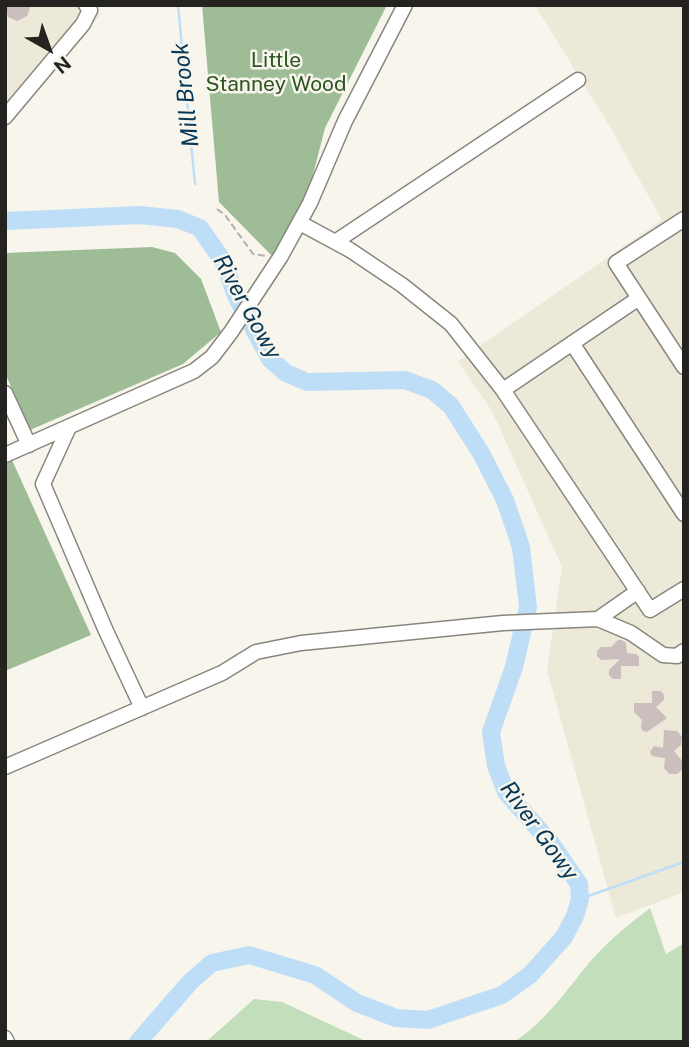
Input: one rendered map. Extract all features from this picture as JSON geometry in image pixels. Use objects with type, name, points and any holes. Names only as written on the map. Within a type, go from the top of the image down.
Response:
[{"type":"lane","points":[[5,117],[83,24],[90,10],[86,5]]},
{"type":"lane","points":[[5,455],[194,372],[212,357],[281,256],[300,223],[345,121],[405,5]]},
{"type":"lane","points":[[335,242],[578,80]]},
{"type":"lane","points":[[683,219],[616,263],[684,367]]},
{"type":"lane","points":[[300,223],[402,285],[451,324],[503,390],[650,611],[684,589]]},
{"type":"lane","points":[[503,390],[639,298]]},
{"type":"lane","points":[[572,343],[684,514]]},
{"type":"lane","points":[[5,393],[29,445]]},
{"type":"lane","points":[[69,427],[43,484],[142,708]]},
{"type":"lane","points":[[598,619],[638,591]]},
{"type":"lane","points":[[5,767],[222,673],[256,652],[301,643],[503,623],[598,619],[631,633],[663,655],[677,656],[684,652]]},
{"type":"path","points":[[216,209],[225,215],[253,254],[281,256]]},
{"type":"shaded area","points":[[5,5],[91,5],[101,14],[5,130]]},
{"type":"shaded area","points":[[535,5],[684,5],[684,892],[616,918],[547,670],[562,567],[492,411],[458,361],[662,220],[609,125]]},
{"type":"green space","name":"Little Stanney Wood","points":[[202,5],[387,5],[325,128],[306,202],[274,258],[219,202]]},
{"type":"green space","points":[[152,247],[175,253],[201,279],[221,332],[183,364],[30,430],[5,373],[5,253]]},
{"type":"green space","points":[[12,460],[91,635],[5,671],[5,463]]},
{"type":"green space","points":[[650,908],[666,954],[684,943],[684,1042],[514,1042],[545,1015],[603,948]]},
{"type":"green space","points":[[254,999],[282,1002],[368,1042],[206,1042]]},
{"type":"building","points":[[5,5],[31,5],[27,16],[17,21],[8,17]]},
{"type":"building","points":[[618,640],[626,643],[627,653],[639,657],[639,666],[621,666],[621,679],[613,679],[609,670],[620,659],[601,660],[597,651],[601,647],[611,647]]},
{"type":"building","points":[[652,691],[661,691],[664,695],[664,700],[656,707],[667,718],[647,732],[641,728],[642,720],[634,712],[634,703],[652,703]]},
{"type":"building","points":[[664,730],[677,731],[682,737],[681,745],[674,751],[683,762],[682,770],[677,774],[669,774],[664,768],[665,758],[652,756],[650,752],[654,746],[663,748]]},
{"type":"waterway","name":"Mill Brook","points":[[178,5],[195,184]]},
{"type":"waterway","name":"River Gowy","points":[[5,221],[139,215],[178,219],[200,228],[223,261],[237,298],[270,359],[286,373],[307,382],[405,380],[432,390],[451,406],[481,453],[505,500],[521,547],[528,607],[514,667],[491,732],[496,766],[506,792],[550,842],[579,884],[580,899],[564,937],[530,975],[502,995],[428,1020],[396,1018],[357,1003],[315,975],[249,955],[212,963],[191,981],[138,1042]]},
{"type":"waterway","points":[[580,899],[684,862]]}]
